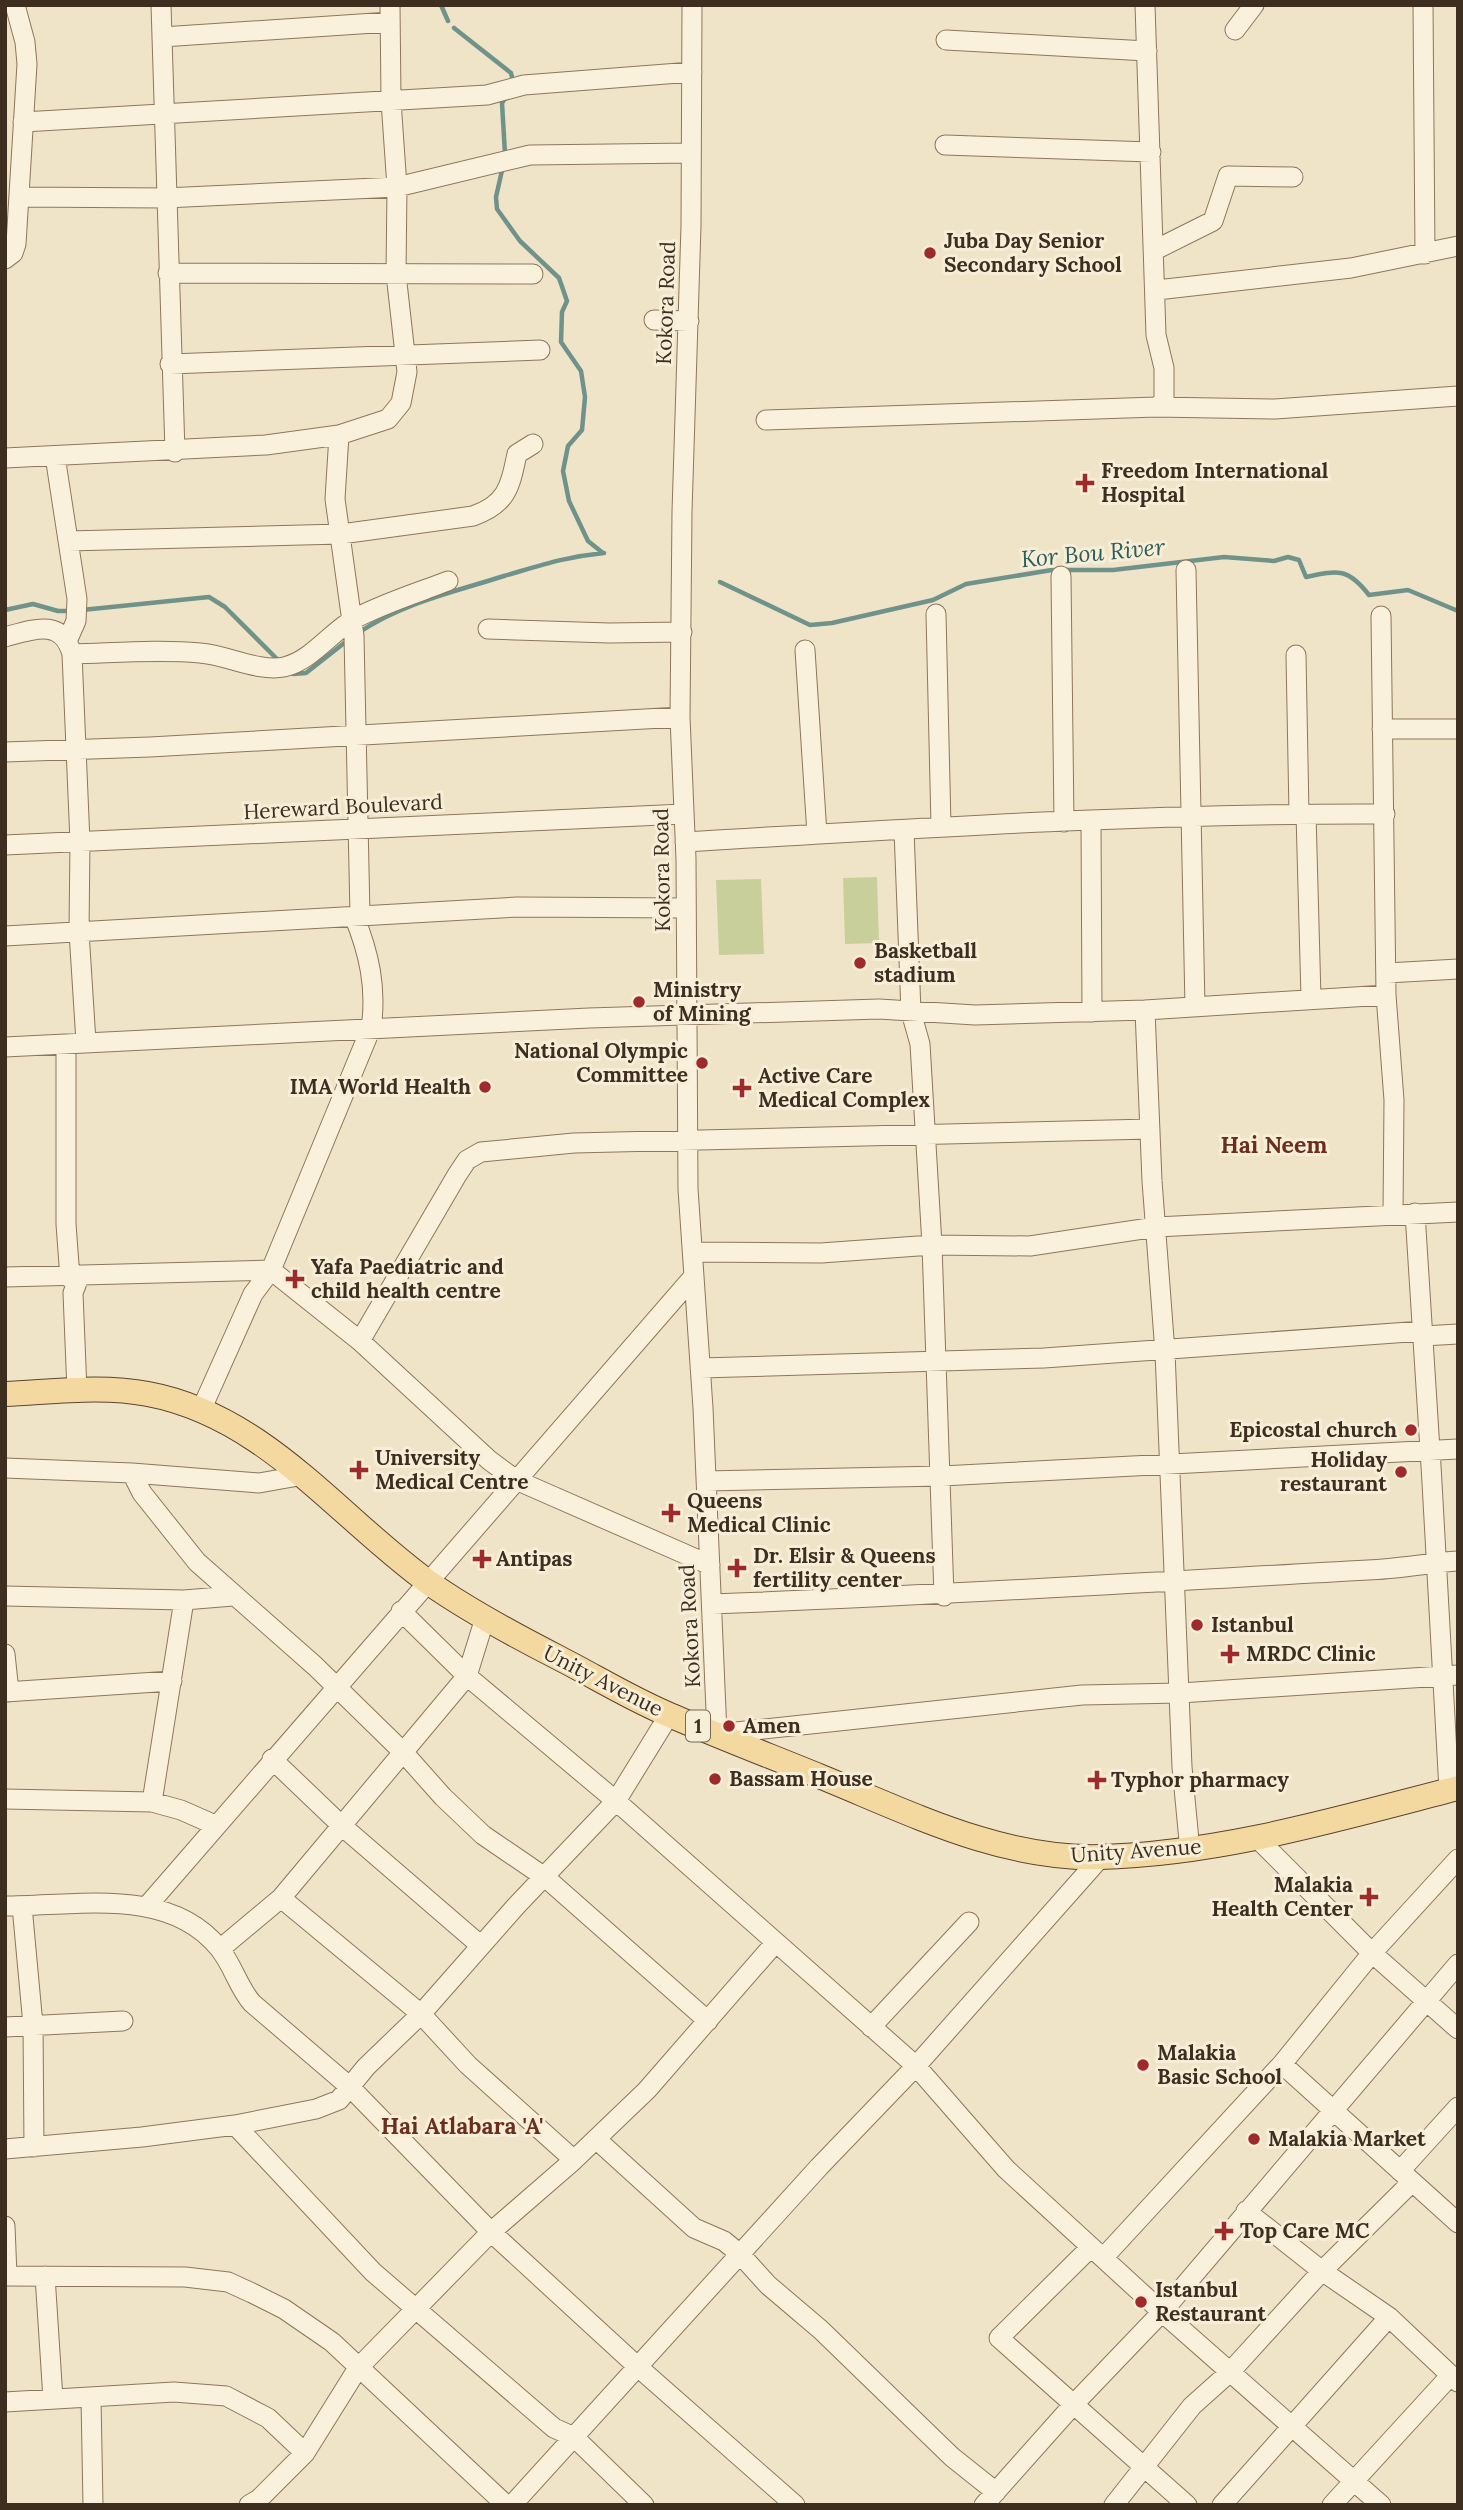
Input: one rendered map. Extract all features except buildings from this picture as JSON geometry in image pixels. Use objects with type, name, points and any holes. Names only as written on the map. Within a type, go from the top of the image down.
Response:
[{"type":"main road","name":"Unity Avenue","points":[[5,1394],[118,1390],[148,1394],[202,1408],[263,1445],[304,1475],[427,1581],[485,1618],[669,1715],[967,1834],[1016,1849],[1051,1856],[1101,1857],[1190,1851],[1453,1789]]},
{"type":"street","points":[[5,259],[13,253],[16,244],[27,52],[15,5]]},
{"type":"street","points":[[161,5],[170,364],[175,452]]},
{"type":"street","name":"Kokora Road","points":[[692,5],[689,321],[680,717],[685,842],[688,1140],[717,1734]]},
{"type":"street","points":[[1145,5],[1157,290],[1156,335],[1167,397],[1156,407]]},
{"type":"street","points":[[1235,30],[1254,5]]},
{"type":"street","points":[[1423,5],[1425,254]]},
{"type":"street","points":[[5,458],[175,452],[266,445],[339,435],[388,419],[401,403],[407,372],[396,274],[397,187],[391,101],[390,13],[162,37]]},
{"type":"street","points":[[946,40],[1147,51]]},
{"type":"street","points":[[23,122],[487,95],[524,85],[692,72]]},
{"type":"street","points":[[945,145],[1151,152]]},
{"type":"street","points":[[19,197],[165,198],[397,187],[530,155],[691,153]]},
{"type":"street","points":[[1155,250],[1213,221],[1228,176],[1293,177]]},
{"type":"street","points":[[1157,290],[1298,276],[1458,246]]},
{"type":"street","points":[[168,273],[533,274]]},
{"type":"street","points":[[654,320],[689,321]]},
{"type":"street","points":[[170,364],[540,350]]},
{"type":"street","points":[[766,420],[1156,407],[1275,409],[1458,396]]},
{"type":"street","points":[[202,1408],[253,1294],[271,1270],[371,1028],[374,1006],[372,974],[357,916],[358,828],[352,620],[335,499],[339,435]]},
{"type":"street","points":[[68,541],[341,534],[460,518],[491,509],[505,496],[518,452],[533,444]]},
{"type":"street","points":[[55,456],[78,611],[70,646],[80,842],[76,1043],[66,1224],[74,1277],[77,1391]]},
{"type":"street","points":[[1186,570],[1195,1007]]},
{"type":"street","points":[[1060,576],[1064,822]]},
{"type":"street","points":[[5,637],[39,630],[56,630],[70,646],[219,654],[271,667],[285,667],[304,658],[352,620],[448,581]]},
{"type":"street","points":[[936,614],[941,826]]},
{"type":"street","points":[[1381,616],[1386,995],[1394,1100],[1393,1213]]},
{"type":"street","points":[[488,629],[609,633],[682,632]]},
{"type":"street","points":[[806,650],[817,834]]},
{"type":"street","points":[[1296,656],[1311,998]]},
{"type":"street","points":[[5,752],[75,751],[680,717]]},
{"type":"street","points":[[1382,729],[1458,729]]},
{"type":"street","name":"Hereward Boulevard","points":[[5,845],[684,814]]},
{"type":"street","points":[[685,842],[941,826],[1192,816],[1385,814]]},
{"type":"street","points":[[1091,821],[1092,1012]]},
{"type":"street","points":[[904,830],[911,1012],[920,1044],[932,1245],[944,1595]]},
{"type":"street","points":[[5,936],[557,906],[685,908]]},
{"type":"street","points":[[1387,973],[1458,970]]},
{"type":"street","points":[[5,1046],[589,1018],[879,1009],[975,1015],[1092,1012],[1386,995]]},
{"type":"street","points":[[1145,1010],[1165,1352],[1185,1816],[1190,1851]]},
{"type":"street","points":[[360,1340],[467,1160],[481,1152],[688,1140],[924,1137],[1150,1129]]},
{"type":"street","points":[[693,1252],[821,1253],[932,1245],[1030,1246],[1156,1227],[1393,1213],[1458,1212]]},
{"type":"street","points":[[1415,1213],[1432,1451],[1435,1562],[1451,1675],[1453,1789]]},
{"type":"street","points":[[5,1277],[271,1270],[360,1340],[488,1460],[516,1480],[710,1565]]},
{"type":"street","points":[[148,1905],[694,1276]]},
{"type":"street","points":[[700,1368],[1165,1352],[1423,1334],[1458,1334]]},
{"type":"street","points":[[706,1481],[942,1476],[1458,1449]]},
{"type":"street","points":[[5,1468],[132,1472],[259,1483],[304,1475]]},
{"type":"street","points":[[132,1472],[142,1493],[197,1562],[337,1688],[403,1752],[443,1797],[483,1835],[546,1878],[708,2021]]},
{"type":"street","points":[[712,1604],[944,1595],[1370,1570],[1458,1561]]},
{"type":"street","points":[[5,1596],[184,1600],[233,1596]]},
{"type":"street","points":[[152,1801],[184,1600]]},
{"type":"street","points":[[401,1611],[467,1676],[616,1801],[916,2066],[1006,2169],[1162,2312],[1381,2505]]},
{"type":"street","points":[[220,1949],[281,1898],[467,1676],[485,1618]]},
{"type":"street","points":[[5,1654],[7,1692],[173,1681]]},
{"type":"street","points":[[717,1734],[1082,1695],[1180,1693],[1451,1675]]},
{"type":"street","points":[[5,2149],[235,2124],[316,2109],[339,2100],[366,2067],[421,2014],[481,1945],[616,1801],[669,1715]]},
{"type":"street","points":[[272,1759],[342,1826],[481,1945]]},
{"type":"street","points":[[5,1799],[152,1801],[215,1825]]},
{"type":"street","points":[[1256,1837],[1372,1953],[1458,2029]]},
{"type":"street","points":[[512,2505],[740,2253],[916,2066],[1101,1857]]},
{"type":"street","points":[[1187,2505],[999,2338],[1097,2253],[1282,2064],[1372,1953],[1458,1859]]},
{"type":"street","points":[[281,1898],[421,2014],[468,2066],[575,2160]]},
{"type":"street","points":[[34,2147],[33,2025],[13,1906],[148,1905],[190,1921],[220,1949],[243,1993],[252,2003],[350,2087],[491,2232],[638,2367],[796,2505]]},
{"type":"street","points":[[871,2027],[969,1922]]},
{"type":"street","points":[[249,2505],[259,2499],[305,2453],[358,2368],[491,2232],[575,2160],[647,2090],[775,1943]]},
{"type":"street","points":[[596,2139],[694,2228],[724,2241],[740,2253],[768,2285],[821,2330],[993,2499],[1073,2404],[1162,2312],[1246,2211],[1335,2112],[1458,1964]]},
{"type":"street","points":[[5,2026],[123,2021]]},
{"type":"street","points":[[1282,2064],[1458,2223]]},
{"type":"street","points":[[1114,2505],[1192,2406],[1230,2372],[1406,2176],[1458,2107]]},
{"type":"street","points":[[235,2124],[373,2272],[475,2356],[554,2428],[573,2437],[643,2505]]},
{"type":"street","points":[[1246,2211],[1322,2272],[1389,2317],[1454,2379],[1332,2505]]},
{"type":"street","points":[[5,2226],[6,2276],[185,2277],[228,2282],[284,2309],[332,2342],[506,2505]]},
{"type":"street","points":[[45,2276],[53,2399]]},
{"type":"street","points":[[1222,2505],[1389,2317]]},
{"type":"street","points":[[5,2402],[174,2392],[226,2396],[268,2418],[305,2453]]},
{"type":"street","points":[[91,2398],[93,2505]]},
{"type":"green space","points":[[877,877],[879,943],[845,944],[843,878]]},
{"type":"green space","points":[[761,879],[764,954],[719,955],[716,880]]},
{"type":"waterway","points":[[441,5],[448,21]]},
{"type":"waterway","points":[[454,28],[511,73],[513,81]]},
{"type":"waterway","points":[[505,98],[502,103],[505,154]]},
{"type":"waterway","points":[[503,166],[496,197],[497,209],[520,241],[559,278],[567,301],[562,312],[561,342],[581,371],[585,397],[582,430],[568,446],[563,471],[569,501],[588,541],[603,553]]},
{"type":"waterway","points":[[358,633],[392,614],[447,593],[553,562],[604,553]]},
{"type":"waterway","name":"Kor Bou River","points":[[720,582],[810,625],[832,623],[933,600],[966,584],[1052,570],[1113,570],[1224,557],[1274,561],[1288,557],[1299,560],[1306,577],[1342,573],[1355,580],[1369,595],[1408,590],[1458,611]]},
{"type":"waterway","points":[[82,610],[209,597],[225,607],[278,660]]},
{"type":"waterway","points":[[5,610],[33,604],[58,611],[73,611]]},
{"type":"waterway","points":[[289,670],[293,674],[306,673],[348,640]]},
{"type":"place","name":"Juba Day Senior Secondary School","points":[[930,253]]},
{"type":"place","name":"Freedom International Hospital","points":[[1085,483]]},
{"type":"place","name":"Basketball stadium","points":[[860,963]]},
{"type":"place","name":"Ministry of Mining","points":[[639,1002]]},
{"type":"place","name":"National Olympic Committee","points":[[702,1063]]},
{"type":"place","name":"IMA World Health","points":[[485,1087]]},
{"type":"place","name":"Active Care Medical Complex","points":[[742,1088]]},
{"type":"place","name":"Yafa Paediatric and child health centre","points":[[295,1279]]},
{"type":"place","name":"Epicostal church","points":[[1411,1430]]},
{"type":"place","name":"University Medical Centre","points":[[359,1470]]},
{"type":"place","name":"Holiday restaurant","points":[[1401,1472]]},
{"type":"place","name":"Queens Medical Clinic","points":[[671,1513]]},
{"type":"place","name":"Antipas","points":[[482,1559]]},
{"type":"place","name":"Dr. Elsir & Queens fertility center","points":[[737,1568]]},
{"type":"place","name":"Istanbul","points":[[1197,1625]]},
{"type":"place","name":"MRDC Clinic","points":[[1230,1654]]},
{"type":"place","name":"Amen","points":[[729,1726]]},
{"type":"place","name":"Bassam House","points":[[715,1779]]},
{"type":"place","name":"Typhor pharmacy","points":[[1097,1780]]},
{"type":"place","name":"Malakia Health Center","points":[[1369,1897]]},
{"type":"place","name":"Malakia Basic School","points":[[1143,2065]]},
{"type":"place","name":"Malakia Market","points":[[1254,2139]]},
{"type":"place","name":"Top Care MC","points":[[1224,2231]]},
{"type":"place","name":"Istanbul Restaurant","points":[[1141,2302]]},
{"type":"district","name":"Hai Neem","points":[[1274,1145]]},
{"type":"district","name":"Hai Atlabara 'A'","points":[[462,2126]]}]
